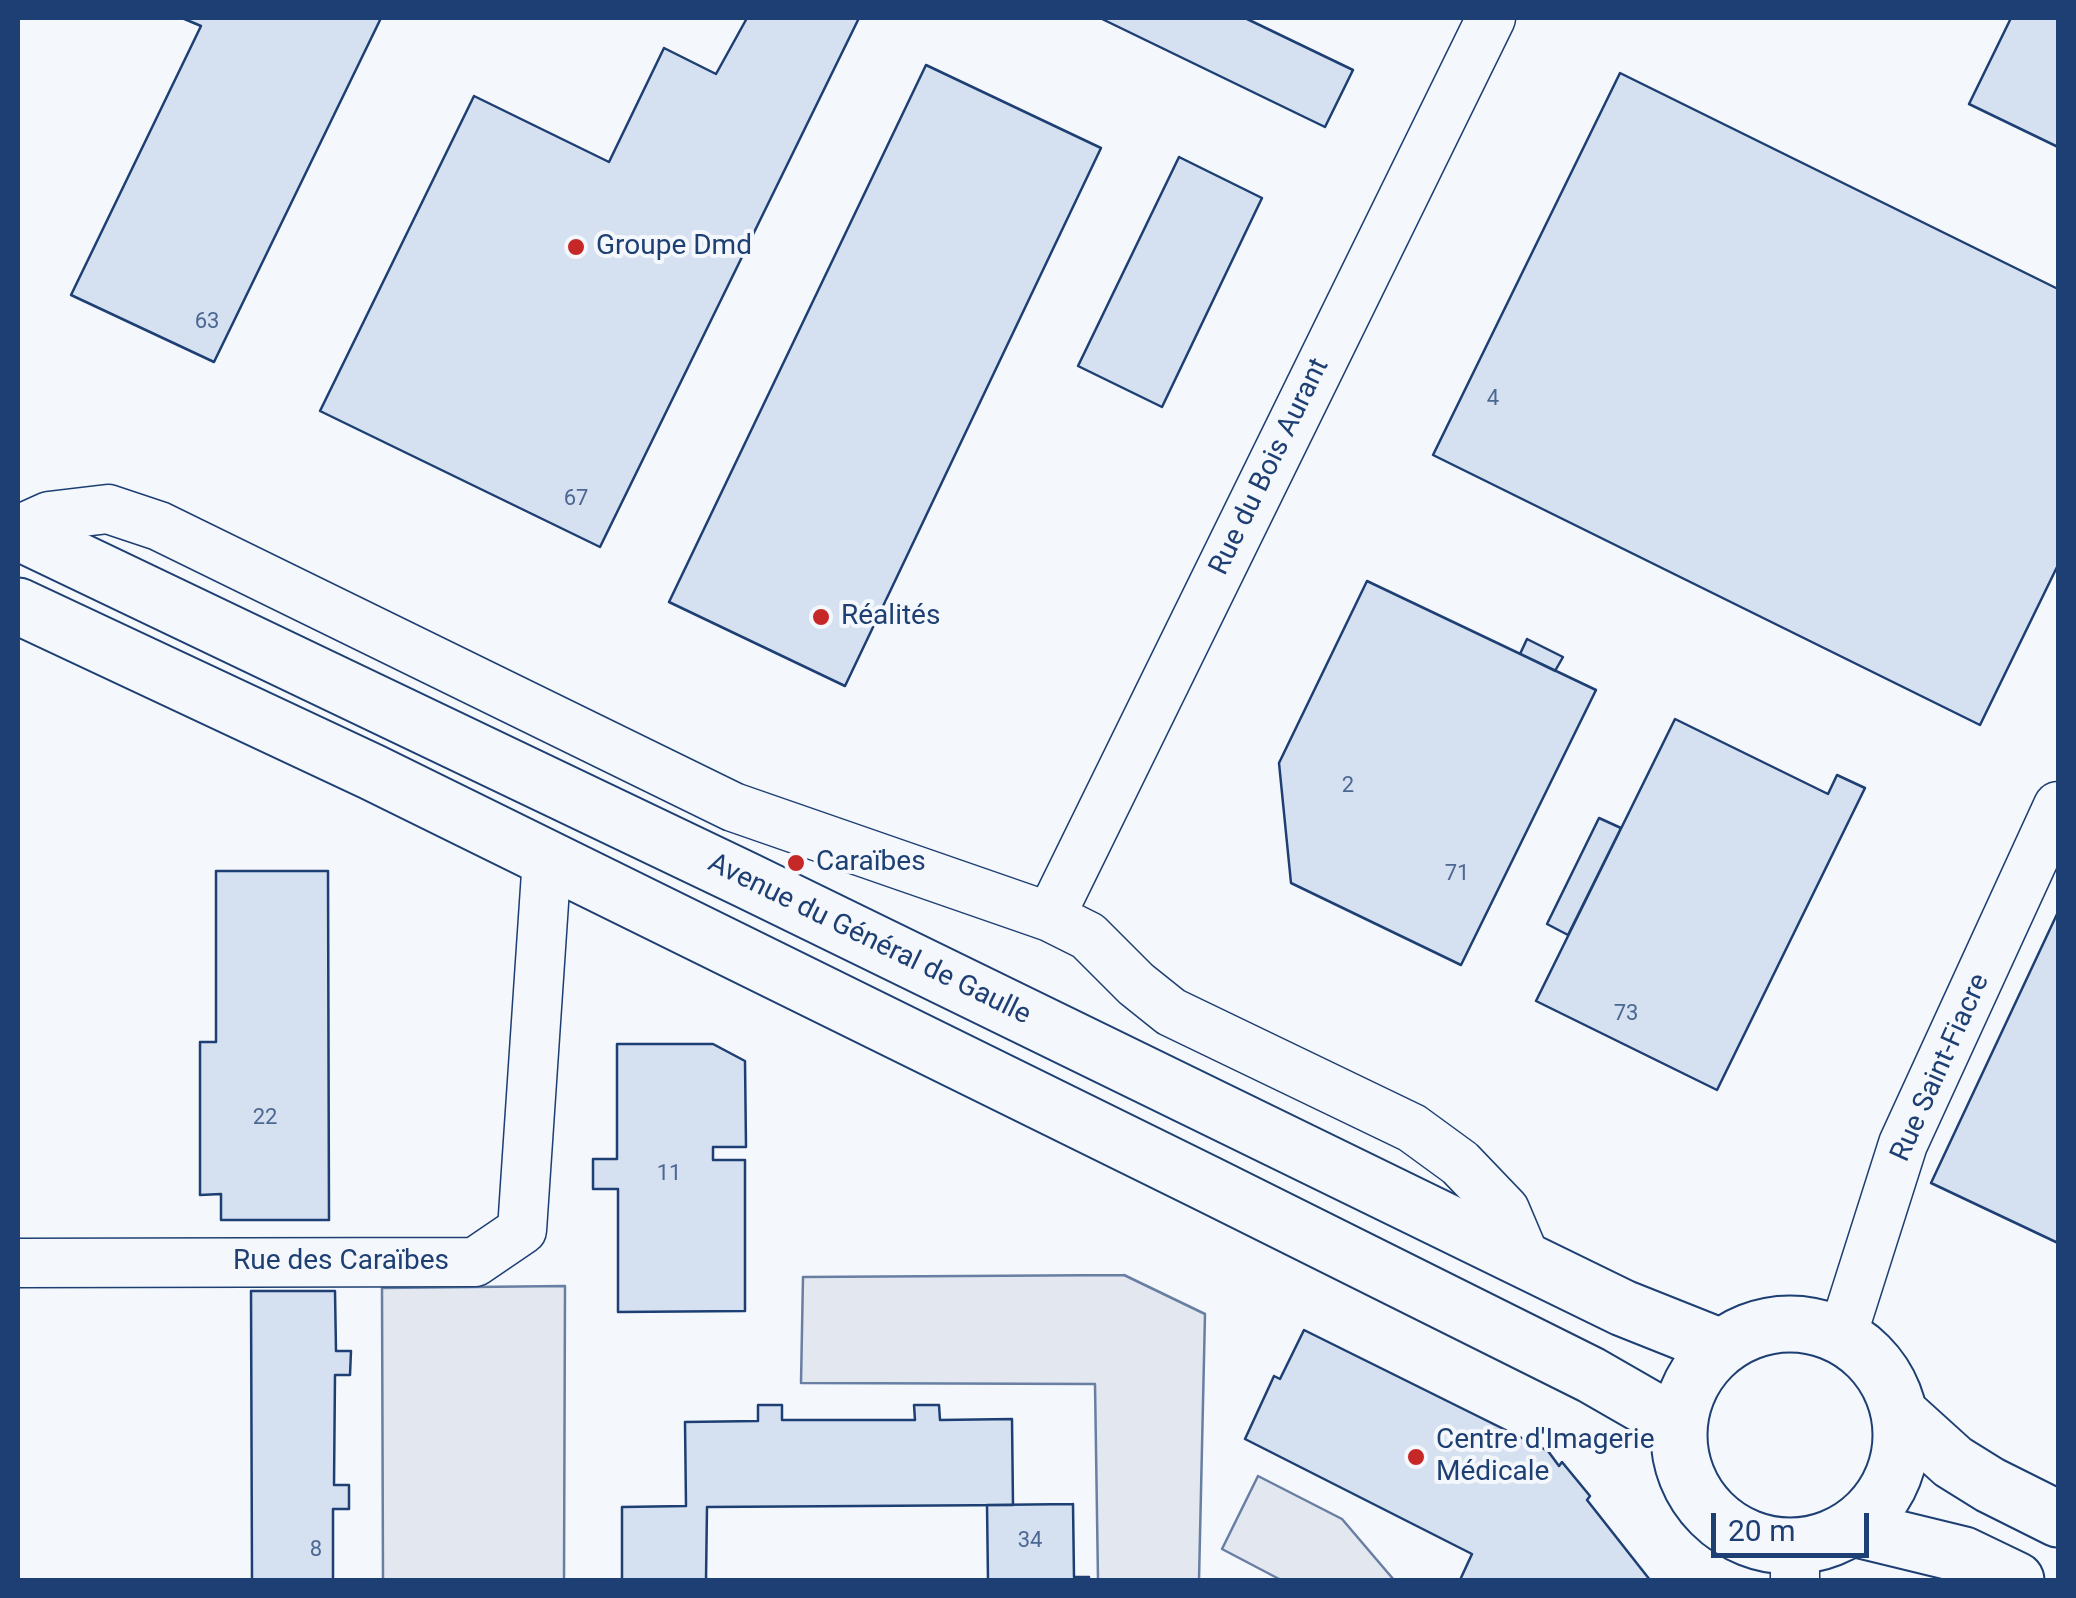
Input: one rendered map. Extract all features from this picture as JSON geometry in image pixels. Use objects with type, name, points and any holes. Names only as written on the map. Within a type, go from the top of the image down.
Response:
[{"type":"main road","name":"Avenue du Général de Gaulle","points":[[18,531],[746,880],[1527,1262],[1654,1322],[1721,1347]]},
{"type":"main road","points":[[18,606],[547,858],[1592,1375],[1678,1426]]},
{"type":"main road","points":[[1780,1325],[1818,1327],[1842,1336],[1880,1368],[1892,1390],[1900,1414],[1901,1446],[1893,1478],[1876,1506],[1853,1528],[1795,1564],[1763,1544],[1734,1533],[1709,1513],[1690,1487],[1680,1457],[1678,1426],[1685,1396],[1700,1370],[1721,1347],[1743,1334],[1780,1325]]},
{"type":"main road","points":[[1900,1414],[1954,1462],[2058,1519]]},
{"type":"main road","points":[[1853,1528],[1964,1555],[2016,1580]]},
{"type":"street","name":"Rue du Bois Aurant","points":[[1050,917],[1491,18]]},
{"type":"street","name":"Avenue du Général de Gaulle","points":[[18,531],[49,516],[108,509],[159,526],[733,807],[1050,917],[1088,936],[1170,1012],[1412,1128],[1460,1163],[1505,1210],[1527,1262]]},
{"type":"street","name":"Rue Saint-Fiacre","points":[[1842,1336],[1904,1144],[2058,806]]},
{"type":"street","name":"Rue des Caraïbes","points":[[18,1263],[476,1262],[522,1230],[547,858]]},
{"type":"shaded area","points":[[1124,1275],[1205,1314],[1199,1580],[1098,1580],[1095,1384],[801,1383],[803,1277]]},
{"type":"shaded area","points":[[565,1286],[564,1580],[383,1580],[382,1288]]},
{"type":"shaded area","points":[[1258,1476],[1342,1519],[1394,1580],[1281,1580],[1222,1549]]},
{"type":"building","points":[[182,18],[381,18],[214,362],[71,295],[201,26]]},
{"type":"building","points":[[747,18],[859,18],[600,547],[320,411],[474,96],[609,162],[664,48],[716,74]]},
{"type":"building","points":[[1100,18],[1245,18],[1353,70],[1325,127]]},
{"type":"building","points":[[2011,18],[2058,18],[2058,147],[1969,104]]},
{"type":"building","points":[[926,65],[1101,148],[845,686],[669,602]]},
{"type":"building","points":[[1620,73],[2058,289],[2058,565],[1980,725],[1433,455]]},
{"type":"building","points":[[1179,157],[1262,198],[1162,407],[1078,366]]},
{"type":"building","points":[[1367,581],[1596,690],[1461,965],[1291,883],[1279,763]]},
{"type":"building","points":[[1527,639],[1563,657],[1555,671],[1520,654]]},
{"type":"building","points":[[1675,719],[1828,794],[1837,775],[1865,788],[1717,1090],[1536,1001]]},
{"type":"building","points":[[1599,818],[1621,828],[1568,935],[1547,924]]},
{"type":"building","points":[[216,871],[328,871],[329,1220],[221,1220],[221,1194],[200,1195],[200,1042],[216,1042]]},
{"type":"building","points":[[2058,912],[2058,1243],[1931,1183]]},
{"type":"building","points":[[617,1044],[713,1044],[745,1061],[746,1147],[713,1147],[713,1160],[745,1160],[745,1311],[618,1312],[618,1189],[593,1189],[593,1159],[617,1159]]},
{"type":"building","points":[[251,1291],[335,1291],[336,1351],[351,1351],[350,1375],[335,1375],[334,1485],[349,1485],[349,1509],[333,1509],[333,1580],[252,1580]]},
{"type":"building","name":"Centre d'Imagerie Médicale","points":[[1304,1330],[1548,1451],[1590,1496],[1587,1500],[1650,1580],[1460,1580],[1472,1554],[1245,1439],[1274,1376],[1280,1379]]},
{"type":"building","points":[[758,1405],[782,1405],[782,1420],[915,1420],[914,1405],[939,1405],[940,1420],[1012,1419],[1013,1505],[707,1507],[706,1580],[606,1580],[622,1579],[622,1507],[686,1506],[685,1422],[758,1421]]},
{"type":"building","points":[[1073,1504],[1074,1577],[1089,1580],[988,1580],[987,1505]]},
{"type":"place","name":"Groupe Dmd","points":[[576,247]]},
{"type":"place","name":"Réalités","points":[[821,617]]},
{"type":"place","name":"Caraïbes","points":[[796,863]]},
{"type":"place","name":"Centre d'Imagerie Médicale","points":[[1416,1457]]}]
